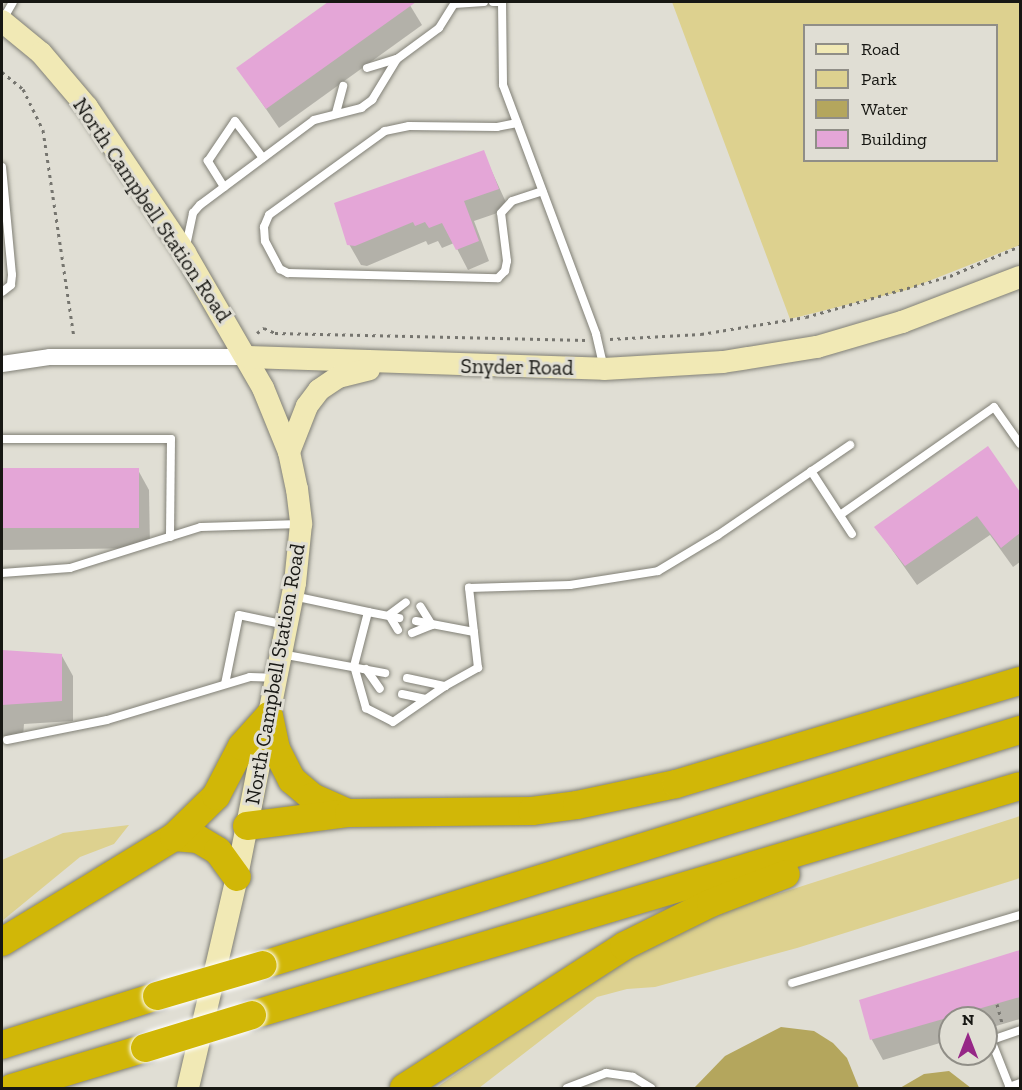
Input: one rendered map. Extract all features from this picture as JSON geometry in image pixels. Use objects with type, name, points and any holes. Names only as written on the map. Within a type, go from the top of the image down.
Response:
[{"type":"highway","points":[[247,826],[349,813],[532,811],[577,805],[676,784],[1020,681]]},
{"type":"highway","points":[[269,716],[276,749],[292,780],[312,797],[349,813]]},
{"type":"highway","points":[[2,942],[174,837],[216,796],[242,746],[269,716]]},
{"type":"highway","points":[[2,1045],[1020,730]]},
{"type":"highway","points":[[12,1089],[1020,786]]},
{"type":"highway","points":[[404,1089],[624,946],[711,903],[987,796]]},
{"type":"highway","points":[[174,837],[198,839],[218,851],[237,877]]},
{"type":"street","name":"North Campbell Station Road","points":[[2,21],[41,53],[87,107],[185,253],[248,357],[289,452],[301,524],[292,596],[237,877],[188,1089]]},
{"type":"street","name":"Snyder Road","points":[[2,364],[50,357],[248,357],[394,364],[604,369],[723,362],[817,347],[902,322],[1020,277]]},
{"type":"street","points":[[289,452],[307,406],[319,390],[349,373],[394,364]]},
{"type":"lane","points":[[2,21],[13,2]]},
{"type":"lane","points":[[367,68],[397,59],[440,28],[453,3],[484,2]]},
{"type":"lane","points":[[493,2],[502,2],[503,85],[597,340],[604,369]]},
{"type":"lane","points":[[185,253],[193,213],[314,120],[361,108],[372,100],[397,59]]},
{"type":"lane","points":[[336,113],[343,86]]},
{"type":"lane","points":[[222,189],[208,161],[235,121],[263,158]]},
{"type":"lane","points":[[517,123],[497,127],[409,126],[385,131],[269,215],[264,227],[265,241],[280,268],[288,273],[498,278],[505,271],[507,261],[501,213],[512,201],[542,191]]},
{"type":"lane","points":[[2,167],[12,275],[11,285],[2,292]]},
{"type":"lane","points":[[840,515],[994,406],[1020,444]]},
{"type":"lane","points":[[2,439],[171,439],[170,537]]},
{"type":"lane","points":[[368,612],[354,666],[366,708],[393,722],[445,686],[478,668],[469,588],[570,585],[658,571],[850,445]]},
{"type":"lane","points":[[811,471],[852,534]]},
{"type":"lane","points":[[2,573],[70,568],[201,526],[301,524]]},
{"type":"lane","points":[[292,596],[399,618]]},
{"type":"lane","points":[[389,615],[406,602]]},
{"type":"lane","points":[[420,606],[432,625]]},
{"type":"lane","points":[[225,684],[239,615],[286,626]]},
{"type":"lane","points":[[389,615],[398,630]]},
{"type":"lane","points":[[416,621],[474,632]]},
{"type":"lane","points":[[412,633],[432,625]]},
{"type":"lane","points":[[281,654],[385,673]]},
{"type":"lane","points":[[366,669],[380,689]]},
{"type":"lane","points":[[7,740],[107,720],[250,677],[276,678]]},
{"type":"lane","points":[[407,678],[445,686]]},
{"type":"lane","points":[[402,694],[425,699]]},
{"type":"lane","points":[[792,983],[1020,915]]},
{"type":"lane","points":[[998,1038],[1020,1030]]},
{"type":"lane","points":[[998,1062],[1010,1088],[1020,1083]]},
{"type":"lane","points":[[567,1089],[606,1073],[633,1077],[651,1089]]},
{"type":"path","points":[[2,72],[23,89],[43,130],[74,337]]},
{"type":"path","points":[[257,333],[264,328],[275,333],[597,340],[701,334],[806,317],[950,276],[1020,246]]},
{"type":"green space","points":[[672,2],[1020,2],[1020,245],[906,290],[790,319]]},
{"type":"green space","points":[[1020,816],[1020,878],[797,948],[655,987],[627,989],[597,997],[479,1088],[436,1088],[603,972],[709,916]]},
{"type":"green space","points":[[129,825],[114,844],[80,857],[2,921],[2,860],[63,833]]},
{"type":"water","points":[[781,1027],[814,1031],[833,1043],[847,1058],[859,1088],[694,1088],[725,1056]]},
{"type":"water","points":[[949,1071],[971,1088],[900,1088],[924,1074]]},
{"type":"building","points":[[328,2],[416,2],[266,109],[236,68]]},
{"type":"building","points":[[484,150],[499,189],[464,201],[479,241],[456,250],[442,223],[429,228],[425,222],[415,226],[413,222],[355,246],[347,245],[334,203]]},
{"type":"building","points":[[988,446],[1020,492],[1020,533],[1001,548],[977,516],[905,566],[874,527]]},
{"type":"building","points":[[2,468],[139,468],[139,528],[2,528]]},
{"type":"building","points":[[2,650],[62,654],[62,701],[2,705]]},
{"type":"building","points":[[1020,950],[1020,997],[989,1006],[938,1006],[938,1021],[870,1040],[859,1000]]}]
